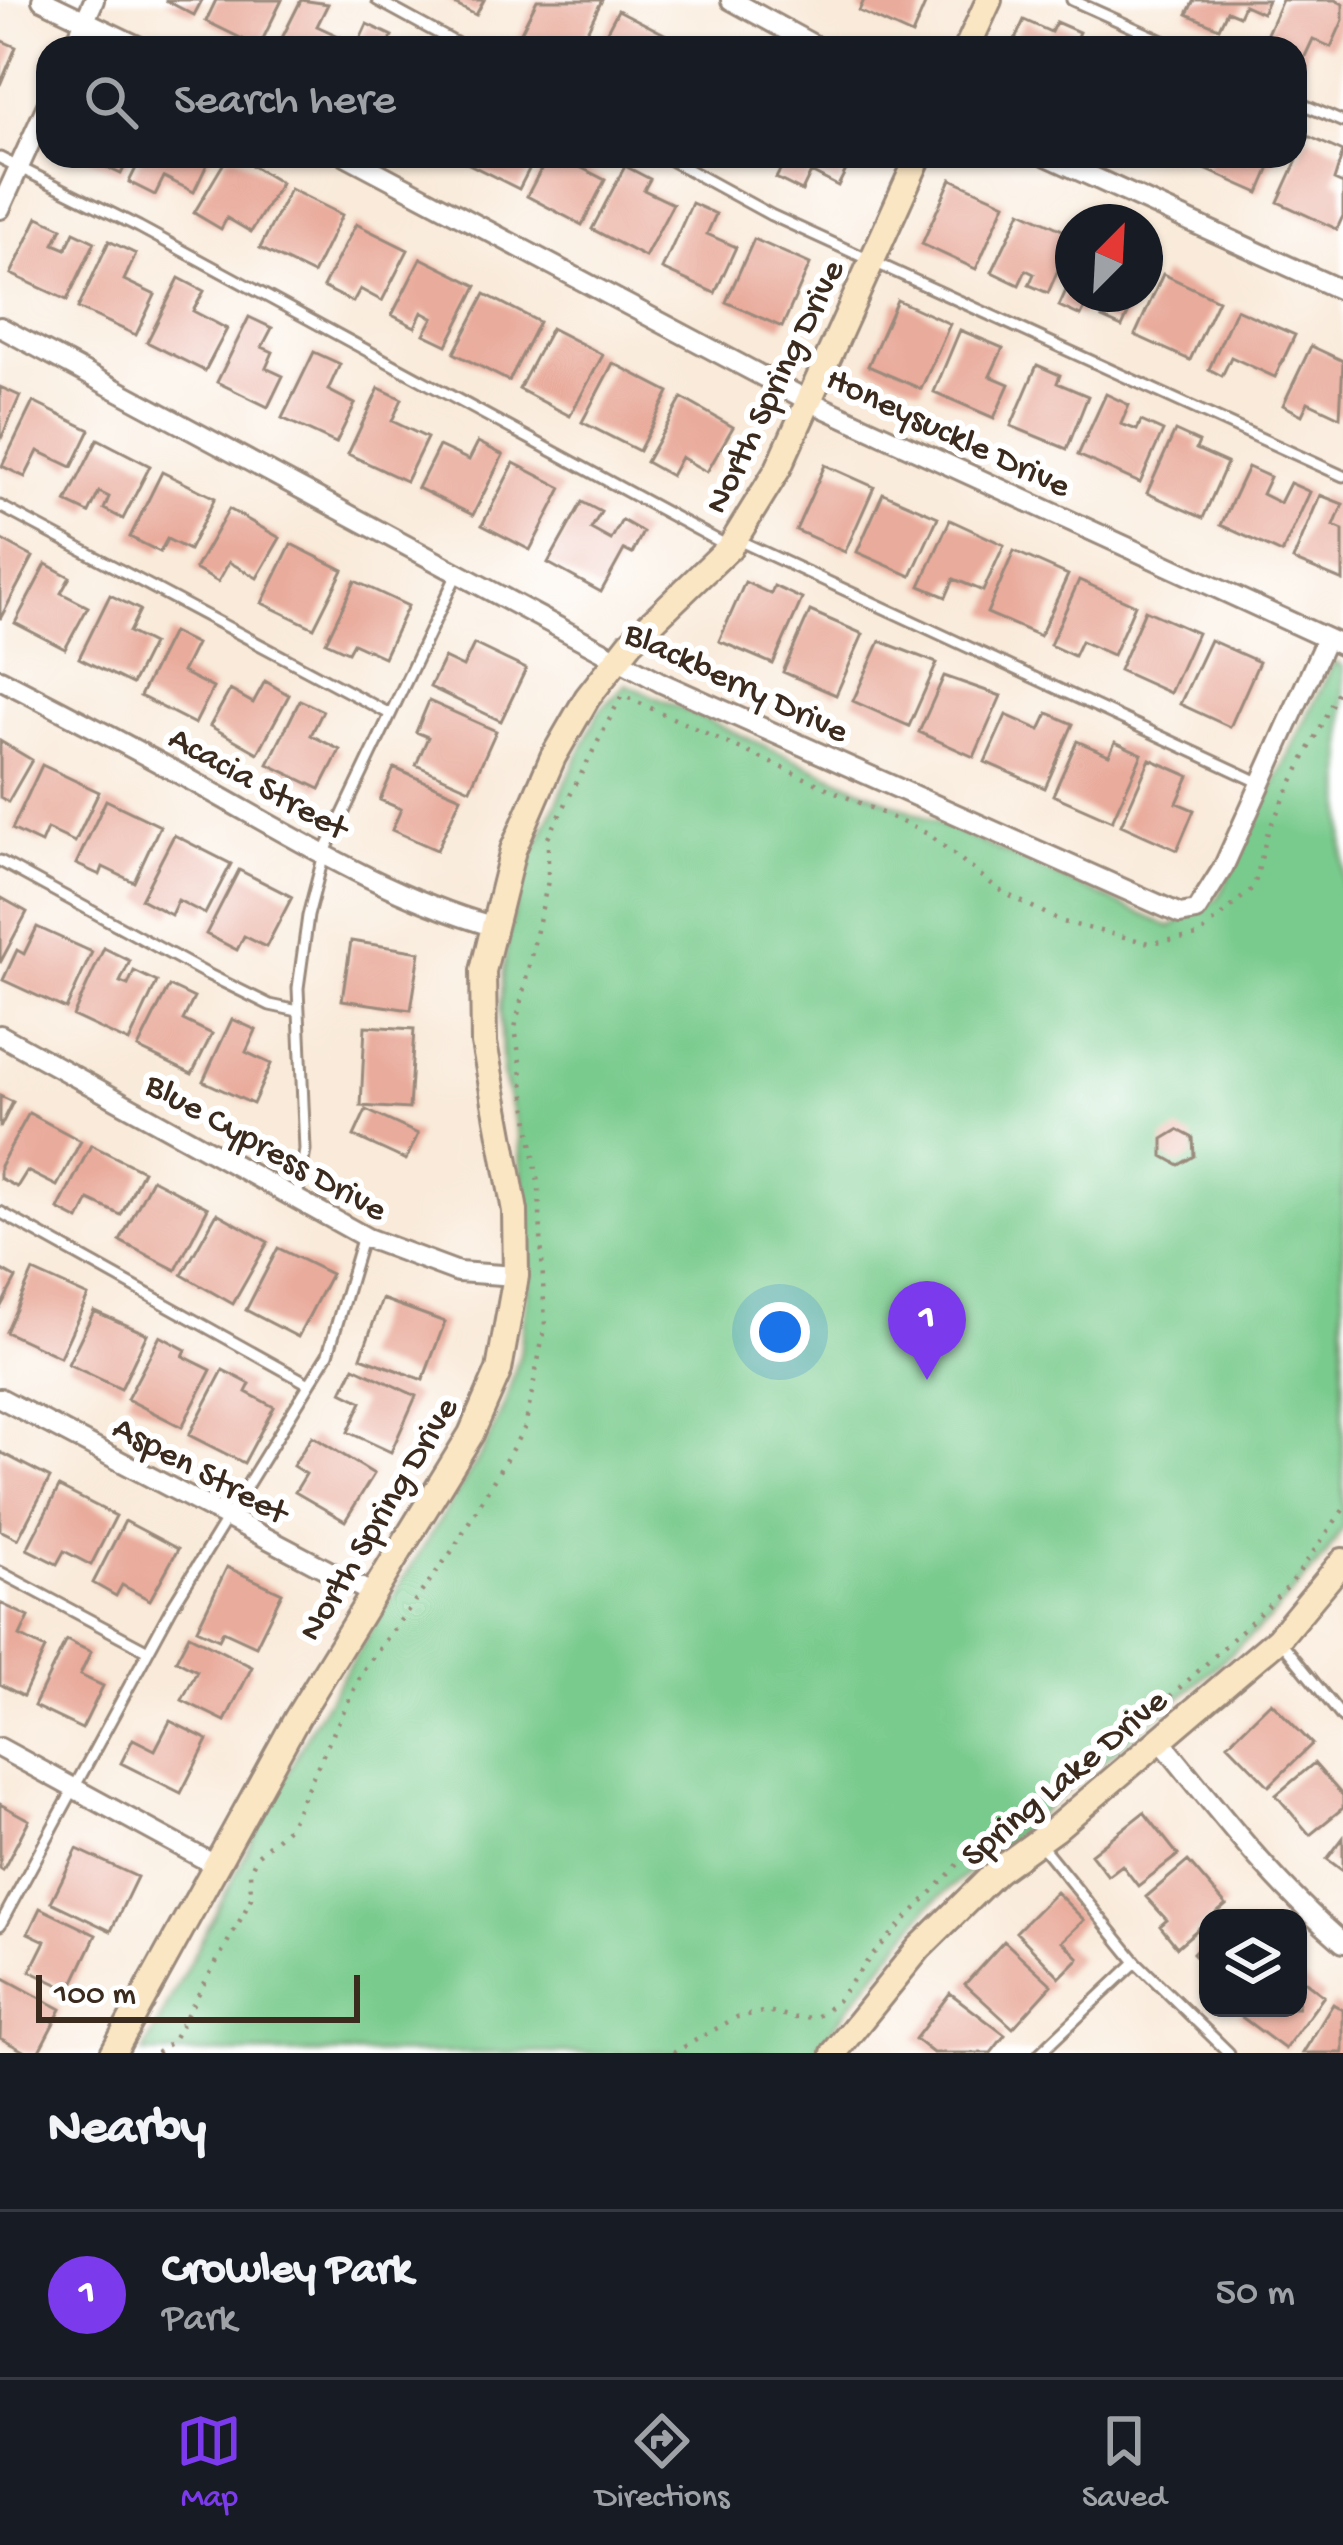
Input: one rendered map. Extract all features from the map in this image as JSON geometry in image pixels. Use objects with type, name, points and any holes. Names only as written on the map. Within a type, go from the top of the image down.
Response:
[{"type":"street","points":[[41,0],[119,36]]},
{"type":"street","points":[[78,36],[94,0]]},
{"type":"street","points":[[731,0],[797,36]]},
{"type":"street","points":[[973,36],[989,0]]},
{"type":"street","points":[[0,209],[36,130]]},
{"type":"street","name":"Honeysuckle Drive","points":[[369,168],[809,401],[1334,643]]},
{"type":"street","name":"North Spring Drive","points":[[113,2053],[297,1718],[471,1434],[499,1370],[516,1276],[515,1211],[484,1043],[483,971],[513,850],[553,757],[615,659],[733,543],[778,469],[914,168]]},
{"type":"street","points":[[1074,168],[1343,290]]},
{"type":"street","name":"Blackberry Drive","points":[[0,327],[615,659],[1180,914],[1196,911],[1207,899],[1334,643]]},
{"type":"street","name":"Acacia Street","points":[[0,679],[324,854],[434,909],[493,926]]},
{"type":"street","name":"Blue Cypress Drive","points":[[0,1035],[363,1236],[458,1272],[516,1276]]},
{"type":"street","name":"Aspen Street","points":[[0,1398],[373,1594]]},
{"type":"street","name":"Spring Lake Drive","points":[[834,2053],[919,1948],[998,1871],[1161,1741],[1278,1639],[1343,1561]]},
{"type":"street","points":[[1161,1741],[1251,1850],[1310,1915],[1343,1943]]},
{"type":"street","points":[[0,1748],[215,1865]]},
{"type":"lane","points":[[377,0],[443,36]]},
{"type":"lane","points":[[1072,0],[1152,36]]},
{"type":"lane","points":[[1307,106],[1343,122]]},
{"type":"lane","points":[[0,158],[733,543],[1263,784]]},
{"type":"lane","points":[[685,168],[771,214],[1343,476]]},
{"type":"lane","points":[[0,506],[390,714]]},
{"type":"lane","points":[[297,1198],[305,1150],[298,1011],[308,916],[324,854],[457,574]]},
{"type":"lane","points":[[0,861],[205,973],[270,1005],[298,1011]]},
{"type":"lane","points":[[0,1213],[309,1384]]},
{"type":"lane","points":[[0,1925],[148,1651],[335,1336],[363,1236]]},
{"type":"lane","points":[[0,1572],[148,1651]]},
{"type":"lane","points":[[1278,1639],[1343,1718]]},
{"type":"lane","points":[[1037,1840],[1136,1962],[1229,2053]]},
{"type":"lane","points":[[1040,2053],[1136,1962]]},
{"type":"path","points":[[157,2053],[172,2041],[244,1913],[251,1898],[250,1870],[257,1856],[290,1827],[362,1672],[452,1551],[525,1427],[545,1326],[539,1190],[515,1028],[548,881],[548,838],[622,695],[928,834],[1002,892],[1063,922],[1149,943],[1198,936],[1254,886],[1268,830],[1343,681]]},
{"type":"path","points":[[673,2053],[737,2017],[768,2011],[817,2017],[837,2001],[872,1955],[1004,1816],[1077,1777],[1289,1586],[1343,1510]]},
{"type":"green space","points":[[1334,662],[1343,667],[1343,1527],[1325,1556],[1271,1618],[929,1906],[813,2053],[143,2053],[311,1727],[483,1451],[504,1406],[520,1354],[529,1277],[519,1138],[503,1075],[500,1008],[507,940],[524,873],[599,711],[626,684],[1171,927],[1218,898]]},
{"type":"building","points":[[165,0],[202,0],[194,15]]},
{"type":"building","points":[[216,0],[282,0],[264,36],[237,36],[206,21]]},
{"type":"building","points":[[301,0],[328,4],[317,26],[339,36],[283,36]]},
{"type":"building","points":[[446,0],[484,0],[476,15]]},
{"type":"building","points":[[537,0],[602,0],[585,36],[519,36]]},
{"type":"building","points":[[864,0],[927,0],[912,35],[859,11]]},
{"type":"building","points":[[1194,0],[1268,0],[1262,13],[1244,5],[1239,16],[1227,11],[1219,28],[1187,14]]},
{"type":"building","points":[[1282,0],[1343,4],[1343,20],[1331,47],[1313,39],[1307,52],[1307,36],[1266,36]]},
{"type":"building","points":[[618,10],[668,36],[604,36]]},
{"type":"building","points":[[1024,20],[1051,32],[1056,22],[1079,32],[1077,36],[1017,36]]},
{"type":"building","points":[[367,24],[392,36],[362,36]]},
{"type":"building","points":[[0,40],[16,47],[0,85]]},
{"type":"building","points":[[1307,138],[1343,152],[1334,180],[1343,184],[1343,216],[1337,229],[1278,202],[1293,168],[1307,168]]},
{"type":"building","points":[[136,168],[205,168],[194,192],[164,177],[155,195],[129,182]]},
{"type":"building","points":[[221,168],[256,168],[281,183],[251,232],[227,218],[221,229],[194,213]]},
{"type":"building","points":[[477,168],[530,168],[519,189]]},
{"type":"building","points":[[542,168],[582,168],[605,180],[582,225],[527,196]]},
{"type":"building","points":[[624,168],[650,179],[644,190],[673,204],[645,257],[592,229]]},
{"type":"building","points":[[781,168],[847,168],[838,186],[811,172],[802,191],[776,178]]},
{"type":"building","points":[[1205,168],[1270,168],[1259,193]]},
{"type":"building","points":[[951,179],[1005,203],[976,269],[922,244]]},
{"type":"building","points":[[290,189],[342,215],[313,274],[260,248]]},
{"type":"building","points":[[692,203],[716,214],[707,234],[736,247],[715,293],[662,269]]},
{"type":"building","points":[[1021,211],[1055,227],[1055,277],[1048,293],[1029,285],[1034,274],[1026,270],[1019,285],[992,272]]},
{"type":"building","points":[[38,217],[62,228],[54,244],[66,249],[74,232],[95,242],[67,300],[11,274]]},
{"type":"building","points":[[356,224],[408,250],[382,301],[360,289],[353,302],[323,287]]},
{"type":"building","points":[[754,239],[810,264],[782,327],[726,302]]},
{"type":"building","points":[[109,241],[136,254],[124,280],[155,295],[136,335],[78,308]]},
{"type":"building","points":[[421,258],[477,286],[447,345],[424,334],[433,318],[422,312],[415,327],[392,315]]},
{"type":"building","points":[[1163,274],[1218,300],[1190,360],[1135,335],[1146,312],[1163,312]]},
{"type":"building","points":[[179,278],[204,291],[193,311],[227,329],[205,371],[147,342]]},
{"type":"building","points":[[485,294],[539,322],[509,381],[454,353]]},
{"type":"building","points":[[897,300],[950,324],[921,389],[868,366]]},
{"type":"building","points":[[1236,309],[1295,335],[1275,377],[1231,357],[1222,376],[1209,369]]},
{"type":"building","points":[[1105,312],[1129,312],[1122,327],[1102,318]]},
{"type":"building","points":[[249,317],[272,328],[262,347],[273,352],[266,368],[283,376],[268,407],[217,382]]},
{"type":"building","points":[[551,328],[603,355],[570,416],[519,389]]},
{"type":"building","points":[[960,330],[1003,348],[990,376],[1009,384],[994,418],[934,392]]},
{"type":"building","points":[[1311,346],[1343,361],[1340,417],[1308,402],[1302,415],[1283,405]]},
{"type":"building","points":[[314,352],[340,364],[328,390],[355,404],[336,443],[282,418]]},
{"type":"building","points":[[613,363],[669,392],[639,451],[582,422]]},
{"type":"building","points":[[1037,365],[1060,375],[1057,383],[1088,396],[1067,449],[1011,426]]},
{"type":"building","points":[[0,387],[20,396],[0,441]]},
{"type":"building","points":[[379,388],[402,399],[392,421],[427,438],[406,481],[348,454]]},
{"type":"building","points":[[1106,394],[1129,405],[1121,424],[1137,430],[1141,421],[1163,431],[1140,483],[1078,455]]},
{"type":"building","points":[[682,398],[733,427],[707,472],[681,457],[671,476],[646,462]]},
{"type":"building","points":[[33,402],[90,430],[72,467],[38,451],[25,477],[2,466]]},
{"type":"building","points":[[1175,431],[1199,442],[1196,449],[1227,463],[1203,518],[1147,493]]},
{"type":"building","points":[[98,439],[150,466],[123,519],[104,509],[109,497],[99,492],[89,513],[66,502]]},
{"type":"building","points":[[478,442],[503,455],[473,515],[418,488],[439,446],[469,460]]},
{"type":"building","points":[[514,463],[562,488],[530,550],[482,525]]},
{"type":"building","points":[[825,465],[874,487],[845,552],[796,530]]},
{"type":"building","points":[[1248,467],[1270,477],[1262,494],[1280,503],[1290,483],[1310,492],[1282,553],[1221,525]]},
{"type":"building","points":[[162,472],[215,498],[189,550],[167,539],[160,552],[130,537]]},
{"type":"building","points":[[883,493],[938,517],[911,576],[857,552]]},
{"type":"building","points":[[1320,495],[1343,504],[1334,526],[1343,530],[1343,581],[1293,560]]},
{"type":"building","points":[[582,502],[601,512],[591,529],[611,540],[622,520],[643,532],[632,554],[624,550],[601,592],[548,563]]},
{"type":"building","points":[[229,509],[280,538],[257,578],[229,562],[218,582],[195,569]]},
{"type":"building","points":[[950,520],[1004,545],[983,591],[954,579],[946,597],[920,586]]},
{"type":"building","points":[[0,539],[33,557],[0,619]]},
{"type":"building","points":[[291,544],[343,570],[314,628],[262,603]]},
{"type":"building","points":[[1014,551],[1068,575],[1040,636],[987,613]]},
{"type":"building","points":[[46,564],[70,577],[61,593],[88,607],[65,649],[15,623]]},
{"type":"building","points":[[1079,580],[1135,605],[1113,655],[1081,641],[1074,656],[1050,645]]},
{"type":"building","points":[[355,581],[408,606],[384,657],[353,643],[348,652],[326,642]]},
{"type":"building","points":[[745,582],[771,594],[774,586],[802,599],[773,664],[719,641]]},
{"type":"building","points":[[110,595],[140,610],[129,632],[152,644],[132,684],[79,658]]},
{"type":"building","points":[[1145,610],[1197,633],[1170,693],[1119,670]]},
{"type":"building","points":[[810,611],[863,634],[836,695],[783,672]]},
{"type":"building","points":[[172,632],[196,644],[182,672],[213,688],[195,724],[140,696]]},
{"type":"building","points":[[1210,640],[1259,662],[1230,727],[1180,704]]},
{"type":"building","points":[[880,641],[937,663],[909,726],[853,701]]},
{"type":"building","points":[[474,644],[526,669],[501,721],[430,687],[444,658],[463,667]]},
{"type":"building","points":[[944,676],[1001,696],[974,757],[919,732]]},
{"type":"building","points":[[265,681],[289,695],[258,753],[210,726],[230,690],[253,703]]},
{"type":"building","points":[[300,700],[323,711],[311,735],[340,750],[320,789],[268,764]]},
{"type":"building","points":[[429,701],[496,731],[470,789],[416,765],[428,737],[416,732]]},
{"type":"building","points":[[1048,713],[1073,724],[1045,788],[985,762],[1006,715],[1040,730]]},
{"type":"building","points":[[0,741],[32,760],[8,802],[0,797]]},
{"type":"building","points":[[1077,741],[1109,755],[1115,742],[1142,754],[1112,821],[1053,795]]},
{"type":"building","points":[[1150,759],[1189,776],[1177,803],[1194,810],[1177,850],[1121,825]]},
{"type":"building","points":[[42,765],[99,792],[75,842],[47,829],[41,843],[12,829]]},
{"type":"building","points":[[394,768],[461,797],[437,850],[392,830],[401,809],[380,800]]},
{"type":"building","points":[[106,800],[160,826],[134,882],[103,867],[100,875],[76,864]]},
{"type":"building","points":[[174,835],[231,864],[205,914],[178,900],[171,915],[141,899]]},
{"type":"building","points":[[239,870],[292,897],[266,947],[244,936],[237,950],[206,934]]},
{"type":"building","points":[[0,897],[27,912],[0,963]]},
{"type":"building","points":[[37,927],[92,952],[66,1009],[3,980],[17,950],[24,954]]},
{"type":"building","points":[[351,941],[420,952],[411,1010],[342,1000]]},
{"type":"building","points":[[104,948],[130,961],[120,982],[128,985],[134,971],[157,982],[129,1042],[73,1016]]},
{"type":"building","points":[[169,986],[194,998],[183,1020],[212,1034],[192,1074],[138,1048]]},
{"type":"building","points":[[232,1019],[256,1030],[246,1052],[271,1064],[253,1104],[203,1081]]},
{"type":"building","points":[[365,1026],[414,1029],[409,1109],[361,1106]]},
{"type":"building","points":[[0,1096],[13,1102],[0,1128]]},
{"type":"building","points":[[366,1110],[418,1134],[406,1160],[354,1136]]},
{"type":"building","points":[[29,1113],[81,1141],[57,1186],[27,1171],[17,1187],[0,1178],[0,1166]]},
{"type":"building","points":[[1178,1130],[1193,1138],[1194,1156],[1179,1165],[1163,1156],[1163,1139]]},
{"type":"building","points":[[91,1145],[143,1171],[121,1215],[89,1200],[79,1220],[58,1209]]},
{"type":"building","points":[[152,1179],[208,1208],[176,1270],[120,1241]]},
{"type":"building","points":[[217,1213],[268,1242],[233,1304],[182,1275]]},
{"type":"building","points":[[278,1248],[331,1274],[298,1337],[246,1310]]},
{"type":"building","points":[[0,1269],[16,1278],[0,1308]]},
{"type":"building","points":[[33,1271],[88,1296],[60,1357],[6,1332]]},
{"type":"building","points":[[382,1299],[445,1322],[423,1380],[361,1357]]},
{"type":"building","points":[[94,1311],[147,1334],[121,1389],[68,1364]]},
{"type":"building","points":[[160,1336],[186,1350],[183,1356],[211,1370],[182,1427],[127,1399]]},
{"type":"building","points":[[354,1367],[416,1396],[391,1452],[348,1432],[362,1402],[342,1392]]},
{"type":"building","points":[[223,1370],[250,1384],[246,1392],[274,1407],[244,1463],[189,1435]]},
{"type":"building","points":[[312,1436],[374,1474],[345,1521],[295,1492],[306,1474],[293,1466]]},
{"type":"building","points":[[0,1452],[50,1478],[18,1539],[0,1530]]},
{"type":"building","points":[[59,1487],[116,1516],[91,1565],[64,1551],[57,1564],[27,1549]]},
{"type":"building","points":[[125,1521],[178,1549],[150,1600],[122,1585],[116,1596],[93,1583]]},
{"type":"building","points":[[227,1567],[282,1593],[256,1646],[223,1631],[219,1639],[197,1629]]},
{"type":"building","points":[[0,1603],[29,1617],[20,1636],[45,1649],[23,1696],[0,1684]]},
{"type":"building","points":[[189,1635],[252,1667],[225,1721],[182,1700],[197,1671],[176,1660]]},
{"type":"building","points":[[66,1640],[91,1652],[80,1675],[103,1686],[82,1729],[34,1706]]},
{"type":"building","points":[[1271,1702],[1312,1744],[1269,1786],[1228,1744]]},
{"type":"building","points":[[170,1721],[208,1740],[181,1793],[121,1763],[133,1739],[155,1750]]},
{"type":"building","points":[[1314,1763],[1343,1796],[1343,1808],[1310,1835],[1276,1795]]},
{"type":"building","points":[[0,1804],[29,1820],[3,1870],[0,1868]]},
{"type":"building","points":[[1144,1812],[1178,1855],[1138,1886],[1122,1865],[1108,1876],[1091,1854]]},
{"type":"building","points":[[1343,1838],[1343,1871],[1327,1859]]},
{"type":"building","points":[[77,1849],[137,1877],[111,1931],[51,1902]]},
{"type":"building","points":[[1188,1861],[1226,1905],[1199,1909],[1199,1928],[1177,1947],[1160,1926],[1167,1920],[1146,1897]]},
{"type":"building","points":[[1056,1892],[1084,1920],[1062,1941],[1079,1958],[1060,1977],[1016,1932]]},
{"type":"building","points":[[40,1908],[96,1935],[70,1990],[30,1971],[45,1941],[28,1933]]},
{"type":"building","points":[[1004,1941],[1052,1985],[1013,2028],[965,1984]]},
{"type":"building","points":[[2,1977],[61,2009],[38,2053],[27,2053],[0,2038]]},
{"type":"building","points":[[1307,1983],[1324,1996],[1285,2049],[1242,2017],[1307,2017]]},
{"type":"building","points":[[950,1993],[1005,2035],[991,2053],[933,2053],[915,2039]]},
{"type":"building","points":[[1333,2004],[1343,2010],[1343,2053],[1303,2053]]},
{"type":"place","name":"Crowley Park","points":[[927,1380]]}]
